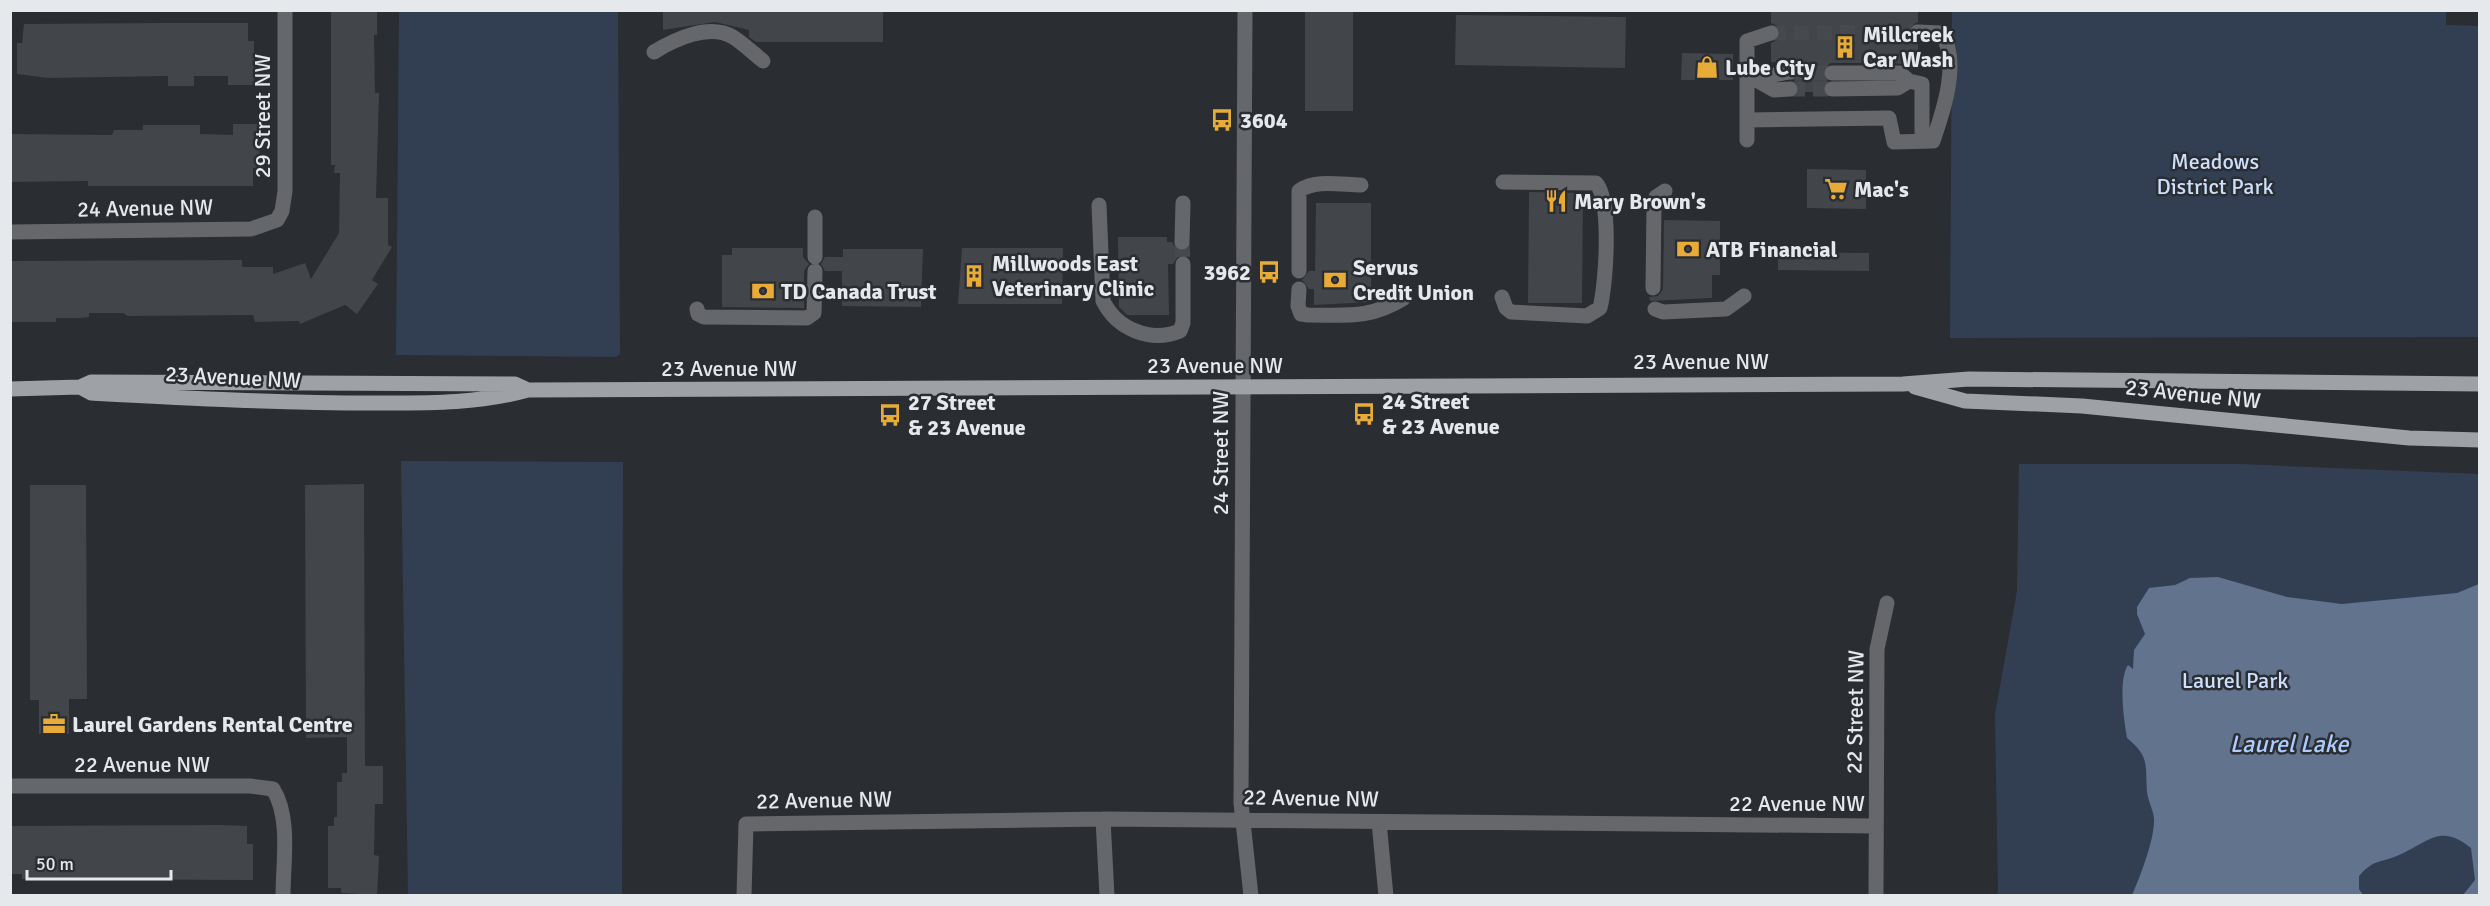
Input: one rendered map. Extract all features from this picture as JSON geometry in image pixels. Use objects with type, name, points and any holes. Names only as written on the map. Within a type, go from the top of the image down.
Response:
[{"type":"main road","name":"23 Avenue NW","points":[[10,389],[80,387],[91,382],[515,384],[528,390],[1903,384],[1969,379],[2480,384]]},
{"type":"main road","name":"23 Avenue NW","points":[[1903,384],[1965,401],[2082,406],[2447,440],[2480,440]]},
{"type":"main road","points":[[2447,440],[2480,436]]},
{"type":"street","name":"29 Street NW","points":[[278,220],[285,191],[285,10]]},
{"type":"street","name":"24 Street NW","points":[[1245,10],[1242,820],[1251,896]]},
{"type":"street","points":[[1747,120],[1889,118],[1894,142],[1933,141],[1948,99],[1948,42],[1941,33],[1918,32]]},
{"type":"street","points":[[654,52],[684,35],[723,33],[733,37],[763,61]]},
{"type":"street","points":[[1747,140],[1752,81],[1747,41],[1771,33]]},
{"type":"street","points":[[1752,81],[1775,73],[1791,72]]},
{"type":"street","points":[[1832,73],[1900,74],[1909,81],[1922,84],[1922,141]]},
{"type":"street","points":[[1752,81],[1774,90],[1791,89]]},
{"type":"street","points":[[1832,89],[1898,88],[1909,81]]},
{"type":"street","points":[[1502,297],[1506,308],[1511,312],[1587,316],[1600,308],[1604,290],[1604,198],[1596,183],[1503,182]]},
{"type":"street","points":[[1299,271],[1299,191],[1311,185],[1361,185]]},
{"type":"street","points":[[1653,288],[1654,206],[1656,197],[1665,191]]},
{"type":"street","points":[[1182,242],[1183,203]]},
{"type":"street","points":[[1099,205],[1103,301],[1108,311],[1126,328],[1140,333],[1172,334],[1180,331],[1183,323],[1182,264]]},
{"type":"street","points":[[697,309],[698,314],[704,317],[807,318],[814,313],[817,307],[815,217]]},
{"type":"street","name":"24 Avenue NW","points":[[10,232],[251,229],[278,220]]},
{"type":"street","points":[[1299,289],[1298,306],[1301,314],[1308,315],[1367,315],[1384,310],[1404,298]]},
{"type":"street","points":[[1655,309],[1663,312],[1726,309],[1744,296]]},
{"type":"street","name":"22 Street NW","points":[[1876,896],[1877,649],[1887,603]]},
{"type":"street","name":"22 Avenue NW","points":[[10,786],[250,786],[273,789],[280,800],[283,817],[283,896]]},
{"type":"street","points":[[1103,819],[1107,896]]},
{"type":"street","name":"22 Avenue NW","points":[[744,896],[746,824],[1103,819],[1876,826]]},
{"type":"street","points":[[1378,822],[1386,896]]},
{"type":"green space","name":"Meadows District Park","points":[[2446,10],[2446,25],[2479,26],[2479,337],[1950,338],[1952,11]]},
{"type":"green space","points":[[399,11],[618,11],[620,354],[616,357],[396,355]]},
{"type":"green space","points":[[401,461],[623,462],[622,895],[408,895]]},
{"type":"green space","name":"Laurel Park","points":[[2019,464],[2239,464],[2479,474],[2479,895],[1998,896],[1995,714],[2017,591]]},
{"type":"water","name":"Laurel Lake","points":[[2218,577],[2287,597],[2342,604],[2457,593],[2479,584],[2479,895],[2463,895],[2475,880],[2471,848],[2451,837],[2443,836],[2427,840],[2399,855],[2369,866],[2359,876],[2359,889],[2363,895],[2132,895],[2150,847],[2154,827],[2153,812],[2147,792],[2145,762],[2140,751],[2127,738],[2123,711],[2122,690],[2125,672],[2128,665],[2133,669],[2134,650],[2145,634],[2137,614],[2137,607],[2149,588],[2175,585],[2190,578]]},
{"type":"building","points":[[331,10],[377,10],[377,35],[374,35],[375,93],[379,93],[376,198],[388,198],[388,245],[392,247],[372,280],[378,284],[357,314],[345,305],[300,324],[299,321],[255,322],[253,315],[127,316],[124,313],[89,313],[89,317],[56,318],[56,322],[10,322],[10,261],[242,260],[242,267],[273,267],[273,274],[305,263],[311,279],[339,233],[340,173],[334,173],[335,165],[331,165]]},
{"type":"building","points":[[663,10],[883,10],[883,42],[756,42],[749,37],[749,30],[715,22],[663,30]]},
{"type":"building","name":"Millcreek Car Wash","points":[[1771,10],[1918,10],[1918,22],[1910,26],[1908,32],[1912,40],[1918,42],[1918,66],[1893,63],[1831,63],[1823,69],[1822,74],[1827,81],[1823,92],[1799,92],[1798,84],[1794,80],[1799,75],[1797,66],[1790,62],[1771,62],[1771,43],[1778,40],[1781,34],[1778,26],[1771,23]]},
{"type":"building","points":[[1305,12],[1353,12],[1353,111],[1305,111]]},
{"type":"building","points":[[1456,15],[1626,17],[1625,68],[1455,65]]},
{"type":"building","points":[[248,23],[248,41],[254,41],[254,85],[228,85],[228,76],[194,76],[194,86],[168,86],[168,76],[48,78],[17,74],[17,43],[22,43],[24,24]]},
{"type":"building","name":"Lube City","points":[[1682,53],[1733,54],[1733,80],[1681,80]]},
{"type":"building","points":[[233,124],[259,124],[260,168],[253,168],[253,186],[88,186],[88,181],[10,182],[10,134],[112,135],[114,130],[143,130],[143,125],[200,125],[200,134],[233,135]]},
{"type":"building","name":"Mac's","points":[[1807,169],[1866,170],[1866,209],[1807,208]]},
{"type":"building","points":[[1529,192],[1583,193],[1582,303],[1528,303]]},
{"type":"building","points":[[1316,203],[1371,203],[1371,302],[1314,305],[1314,289],[1309,289],[1302,280],[1309,271],[1315,271]]},
{"type":"building","name":"ATB Financial","points":[[1664,220],[1720,221],[1720,275],[1712,275],[1712,298],[1650,301],[1649,297],[1658,296],[1663,289]]},
{"type":"building","points":[[1118,237],[1167,237],[1167,242],[1172,242],[1177,251],[1189,249],[1189,256],[1179,255],[1173,264],[1168,264],[1169,315],[1127,315],[1119,307]]},
{"type":"building","name":"TD Canada Trust","points":[[732,248],[803,248],[803,257],[809,264],[804,271],[804,308],[722,307],[722,255],[732,255]]},
{"type":"building","points":[[962,248],[1063,248],[1062,304],[958,304]]},
{"type":"building","points":[[843,249],[923,249],[921,307],[842,306],[842,271],[825,271],[821,264],[825,257],[843,257]]},
{"type":"building","points":[[1778,252],[1869,253],[1869,271],[1778,270]]},
{"type":"building","points":[[364,484],[365,766],[383,766],[383,804],[375,804],[374,855],[379,856],[377,895],[341,893],[341,888],[328,888],[328,826],[334,826],[334,817],[337,817],[337,782],[342,782],[342,773],[347,773],[347,737],[306,738],[305,485]]},
{"type":"building","points":[[30,485],[86,485],[87,699],[69,699],[69,734],[39,734],[39,700],[30,700]]},
{"type":"building","points":[[10,826],[247,826],[247,844],[253,844],[253,880],[22,879],[22,874],[10,874]]},
{"type":"tunnel","points":[[1771,33],[1918,32]]},
{"type":"tunnel","points":[[1790,72],[1832,73]]},
{"type":"tunnel","points":[[1790,89],[1832,89]]},
{"type":"tunnel","points":[[1182,242],[1183,264]]},
{"type":"place","name":"Millcreek Car Wash","points":[[1845,47]]},
{"type":"place","name":"Lube City","points":[[1707,67]]},
{"type":"place","name":"3604","points":[[1222,120]]},
{"type":"place","name":"Mac's","points":[[1836,189]]},
{"type":"place","name":"Mary Brown's","points":[[1556,201]]},
{"type":"place","name":"ATB Financial","points":[[1688,249]]},
{"type":"place","name":"3962","points":[[1269,272]]},
{"type":"place","name":"Millwoods East Veterinary Clinic","points":[[974,276]]},
{"type":"place","name":"Servus Credit Union","points":[[1335,280]]},
{"type":"place","name":"TD Canada Trust","points":[[763,291]]},
{"type":"place","name":"24 Street & 23 Avenue","points":[[1364,414]]},
{"type":"place","name":"27 Street & 23 Avenue","points":[[890,415]]},
{"type":"place","name":"Laurel Gardens Rental Centre","points":[[54,724]]}]
